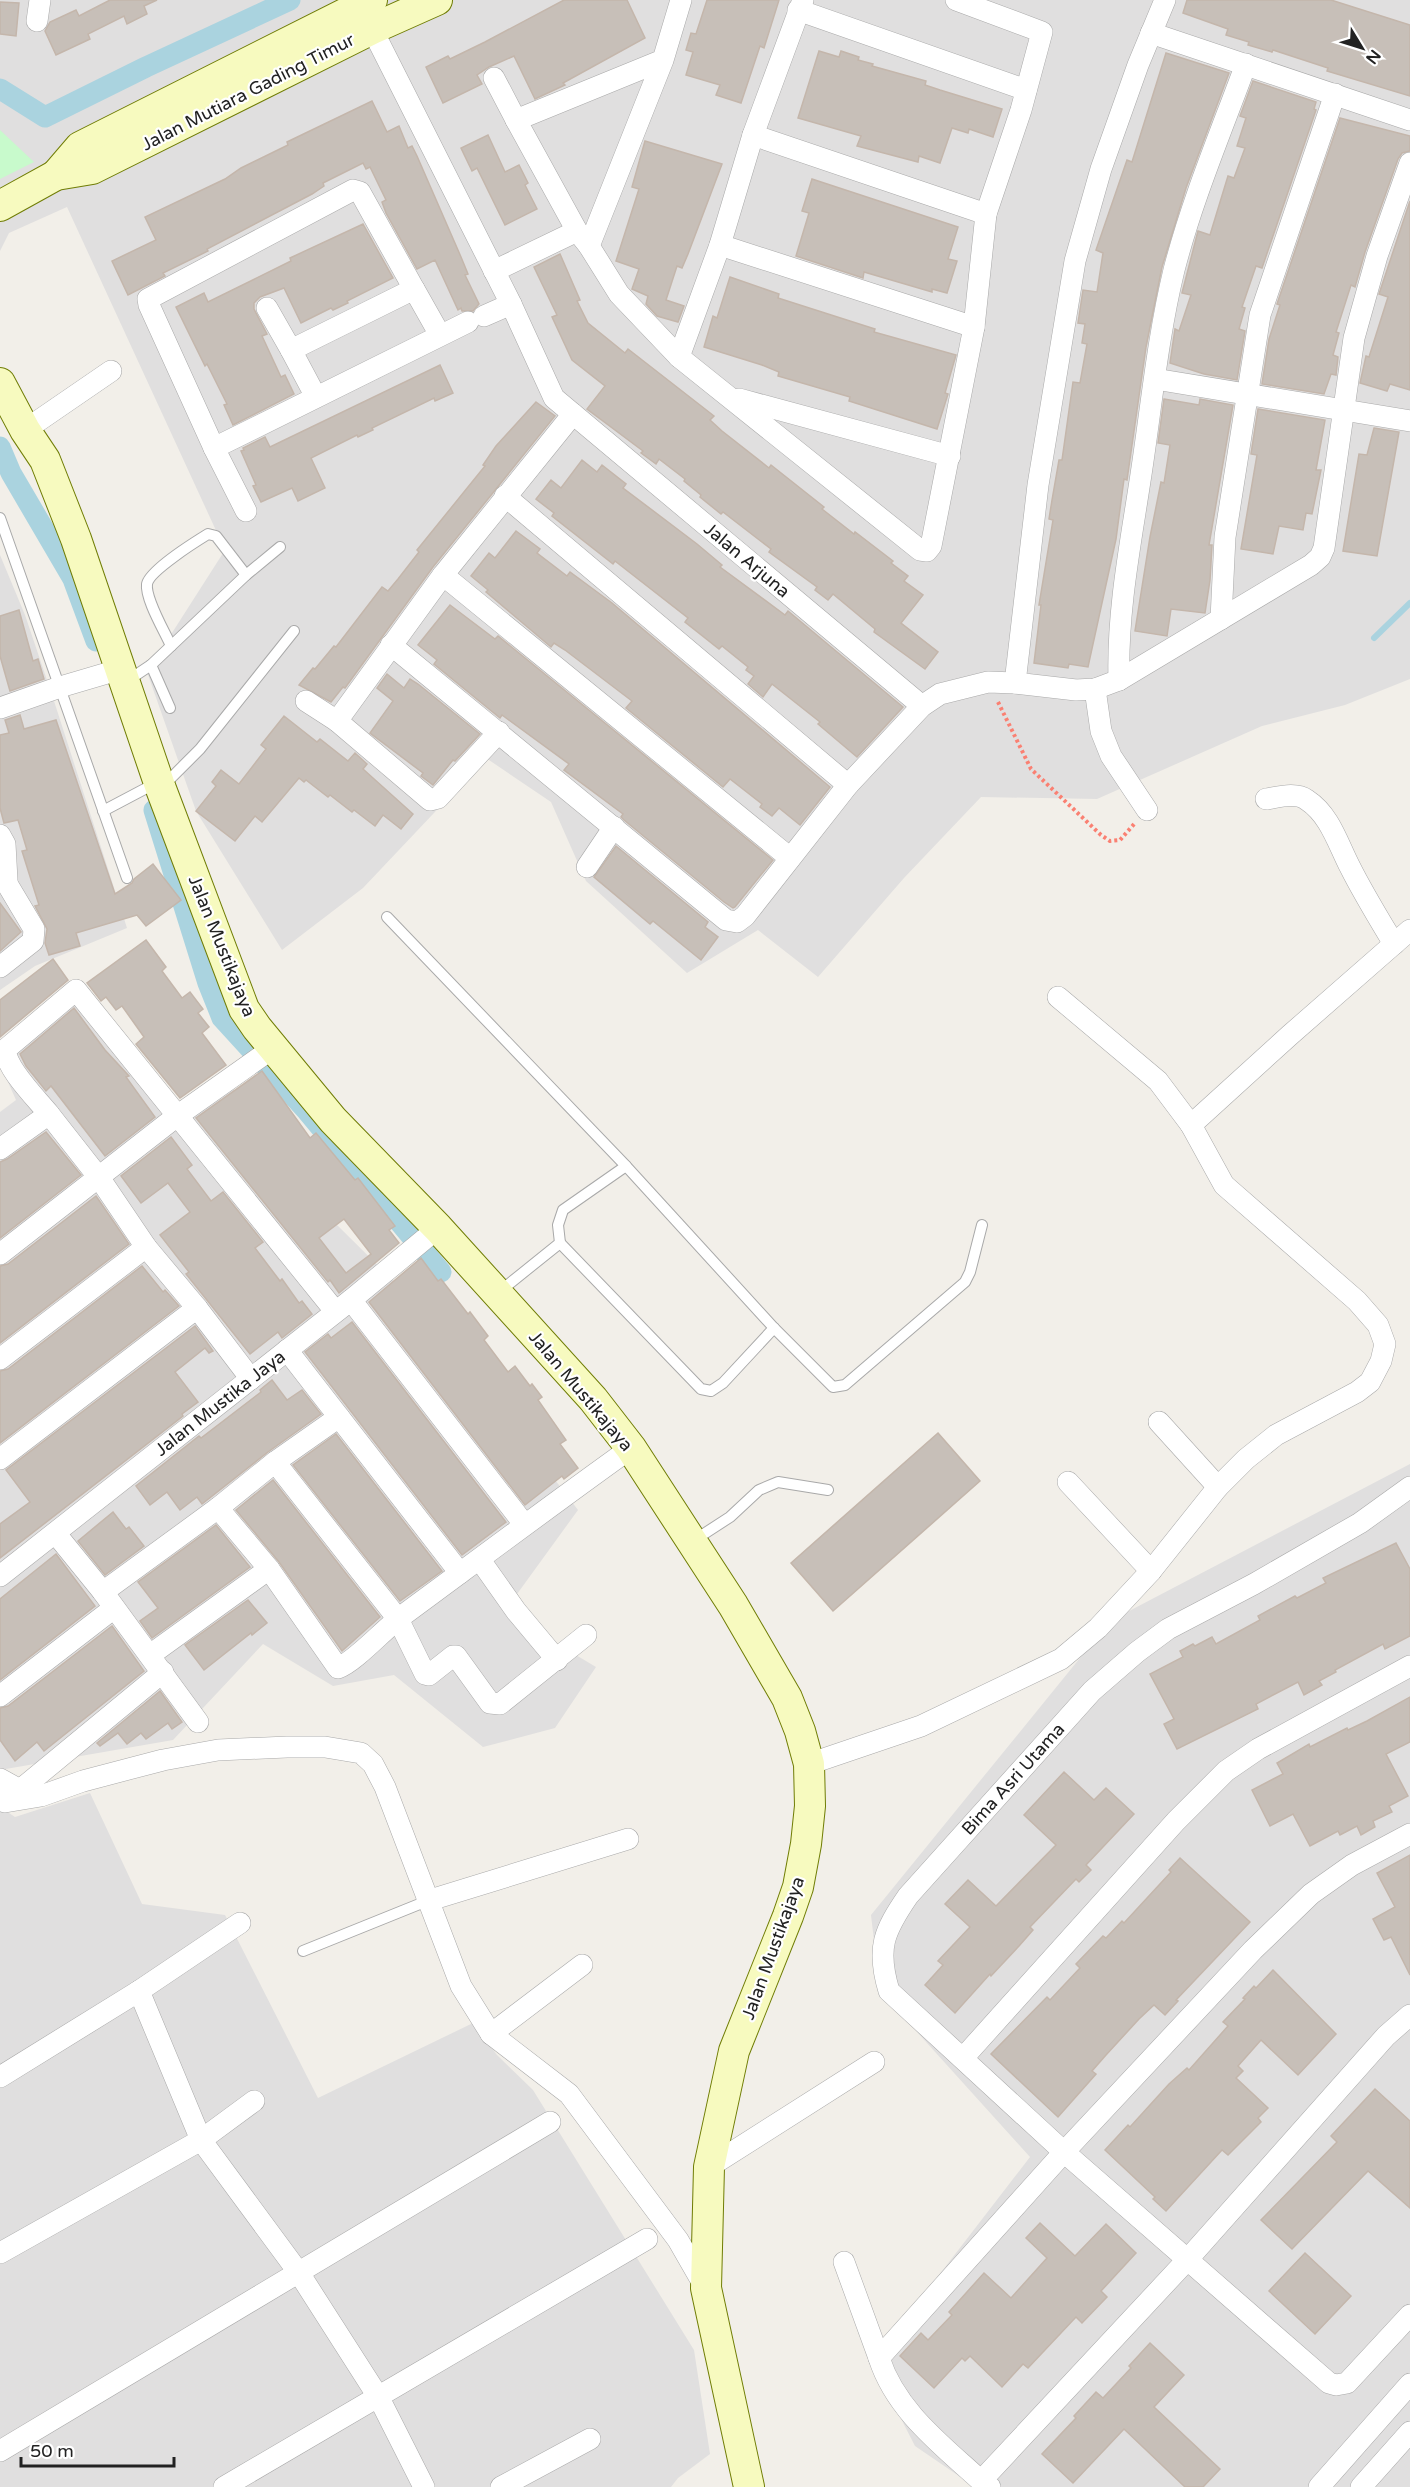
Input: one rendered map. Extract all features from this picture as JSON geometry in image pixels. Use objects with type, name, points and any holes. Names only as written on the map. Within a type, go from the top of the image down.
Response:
[{"type":"main road","name":"Jalan Mutiara Gading Timur","points":[[0,206],[56,175],[92,169],[363,9],[437,0]]},
{"type":"main road","name":"Jalan Mustikajaya","points":[[2,391],[45,460],[76,539],[160,785],[244,1009],[333,1120],[438,1228],[593,1400],[631,1448],[693,1541],[787,1698],[800,1731],[809,1764],[810,1806],[798,1887],[735,2051],[710,2167],[706,2288],[749,2487]]},
{"type":"street","points":[[37,21],[40,0]]},
{"type":"street","points":[[494,272],[583,239],[663,60],[681,0]]},
{"type":"street","points":[[494,78],[583,239],[619,294],[679,357],[731,396],[920,550],[927,551],[931,546],[950,456],[974,327],[986,214],[1008,152],[1042,32],[956,0]]},
{"type":"street","points":[[1015,683],[1038,485],[1075,261],[1101,169],[1165,0]]},
{"type":"street","points":[[679,357],[720,245],[753,135],[800,5],[1026,90]]},
{"type":"street","name":"Jalan Arjuna","points":[[363,9],[511,304],[554,398],[922,706]]},
{"type":"street","points":[[1151,33],[1410,120]]},
{"type":"street","points":[[516,120],[663,60]]},
{"type":"street","points":[[1119,680],[1119,622],[1158,346],[1191,211],[1246,64]]},
{"type":"street","points":[[1221,619],[1225,537],[1260,315],[1335,94]]},
{"type":"street","points":[[753,135],[986,214]]},
{"type":"street","points":[[391,645],[726,920],[736,922],[745,916],[848,785],[922,706],[940,694],[988,682],[1076,690],[1095,689],[1119,680],[1311,565],[1320,557],[1324,548],[1354,338],[1377,256],[1410,163]]},
{"type":"street","points":[[246,511],[214,448],[148,299],[353,190],[360,192],[440,335]]},
{"type":"street","points":[[720,245],[974,327]]},
{"type":"street","points":[[291,350],[414,289]]},
{"type":"street","points":[[214,448],[440,335],[511,304]]},
{"type":"street","points":[[267,308],[316,397]]},
{"type":"street","points":[[25,430],[111,371]]},
{"type":"street","points":[[1155,379],[1410,421]]},
{"type":"street","points":[[731,396],[950,456]]},
{"type":"street","points":[[337,721],[443,575],[573,414]]},
{"type":"street","points":[[505,496],[848,785]]},
{"type":"street","points":[[443,575],[790,858]]},
{"type":"street","points":[[0,708],[60,687],[123,675]]},
{"type":"street","points":[[1095,689],[1101,731],[1111,756],[1147,810]]},
{"type":"street","points":[[306,701],[337,721],[430,800],[438,798],[499,732]]},
{"type":"street","points":[[1191,1125],[1402,937],[1350,867],[1330,826],[1317,809],[1306,799],[1297,796],[1266,799]]},
{"type":"street","points":[[587,867],[614,827]]},
{"type":"street","points":[[0,835],[4,844],[3,876],[34,929],[35,936],[33,941],[0,967]]},
{"type":"street","points":[[251,1379],[197,1308],[146,1247],[100,1179],[6,1058],[6,1049],[76,990],[177,1116],[343,1306],[524,1524]]},
{"type":"street","points":[[809,1764],[921,1726],[1061,1659],[1098,1628],[1151,1570],[1218,1487],[1246,1459],[1276,1436],[1357,1392],[1370,1382],[1381,1361],[1385,1344],[1378,1324],[1357,1301],[1224,1185],[1191,1125],[1158,1081],[1058,997]]},
{"type":"street","points":[[0,1254],[100,1179],[177,1116],[273,1048]]},
{"type":"street","points":[[0,1149],[49,1114]]},
{"type":"street","name":"Jalan Mustika Jaya","points":[[0,1576],[343,1306],[438,1228]]},
{"type":"street","points":[[0,1359],[146,1247]]},
{"type":"street","points":[[0,1459],[197,1308]]},
{"type":"street","points":[[287,1350],[460,1573]]},
{"type":"street","points":[[0,1696],[218,1508],[275,1462],[339,1417]]},
{"type":"street","points":[[1159,1422],[1218,1487]]},
{"type":"street","points":[[218,1508],[268,1569],[336,1668],[341,1668],[398,1619],[480,1560],[524,1524],[631,1448]]},
{"type":"street","points":[[275,1462],[398,1619],[425,1674],[429,1675],[456,1656],[490,1703],[500,1704],[586,1635]]},
{"type":"street","points":[[1068,1482],[1151,1570]]},
{"type":"street","name":"Bima Asri Utama","points":[[1410,1487],[1360,1523],[1254,1584],[1168,1629],[1092,1691],[908,1896],[889,1924],[883,1961],[889,1991],[1064,2152],[1313,2371],[1336,2385],[1347,2383],[1410,2315]]},
{"type":"street","points":[[56,1534],[109,1600],[198,1722]]},
{"type":"street","points":[[480,1560],[516,1611],[557,1659]]},
{"type":"street","points":[[150,1655],[268,1569]]},
{"type":"street","points":[[963,2058],[1176,1821],[1226,1771],[1258,1749],[1410,1666]]},
{"type":"street","points":[[0,1779],[20,1790],[163,1672]]},
{"type":"street","points":[[0,1800],[5,1802],[41,1796],[83,1781],[163,1760],[218,1750],[325,1747],[352,1750],[368,1757],[378,1772],[461,1986],[491,2034],[568,2094],[678,2240],[706,2288]]},
{"type":"street","points":[[879,2358],[1064,2152],[1253,1950],[1311,1894],[1352,1865],[1410,1834]]},
{"type":"street","points":[[428,1901],[628,1839]]},
{"type":"street","points":[[0,2077],[139,1990],[240,1923]]},
{"type":"street","points":[[491,2034],[582,1965]]},
{"type":"street","points":[[139,1990],[201,2140],[300,2273],[379,2398],[424,2487]]},
{"type":"street","points":[[844,2262],[884,2374],[903,2406],[924,2429],[986,2484],[1386,2036],[1410,2015]]},
{"type":"street","points":[[710,2167],[874,2062]]},
{"type":"street","points":[[0,2253],[201,2140],[254,2101]]},
{"type":"street","points":[[0,2451],[550,2122]]},
{"type":"street","points":[[224,2487],[647,2239]]},
{"type":"street","points":[[1319,2487],[1410,2384]]},
{"type":"street","points":[[1361,2487],[1410,2432]]},
{"type":"street","points":[[501,2487],[590,2439]]},
{"type":"lane","points":[[0,518],[127,878]]},
{"type":"lane","points":[[171,646],[148,595],[147,584],[153,573],[208,534],[216,536],[246,575]]},
{"type":"lane","points":[[123,675],[151,665],[246,575],[280,547]]},
{"type":"lane","points":[[103,811],[160,785],[201,749],[294,631]]},
{"type":"lane","points":[[151,665],[170,708]]},
{"type":"lane","points":[[387,917],[626,1166],[774,1328],[833,1387],[845,1385],[965,1282],[970,1272],[982,1225]]},
{"type":"lane","points":[[626,1166],[563,1210],[558,1225],[560,1243],[701,1389],[711,1391],[723,1383],[774,1328]]},
{"type":"lane","points":[[497,1294],[560,1243]]},
{"type":"lane","points":[[693,1541],[730,1517],[759,1490],[778,1482],[828,1490]]},
{"type":"lane","points":[[303,1951],[428,1901]]},
{"type":"path","points":[[988,682],[1030,769],[1101,835],[1110,841],[1120,840],[1147,810]]},
{"type":"shaded area","points":[[0,0],[1410,0],[1410,679],[1345,705],[1262,726],[1097,799],[981,797],[904,878],[818,977],[758,930],[687,973],[586,881],[551,802],[486,758],[363,888],[282,950],[196,811],[147,672],[225,550],[67,207],[9,233],[0,251]]},
{"type":"shaded area","points":[[0,555],[25,615],[127,928],[35,966],[0,990]]},
{"type":"shaded area","points":[[78,979],[179,1107],[222,1073],[265,1134],[334,1222],[434,1321],[578,1510],[504,1612],[596,1667],[555,1728],[483,1747],[394,1675],[333,1686],[263,1644],[173,1740],[0,1770],[0,1112],[16,1100],[0,1064],[0,1043]]},
{"type":"shaded area","points":[[1410,1464],[1410,2487],[975,2487],[915,2446],[872,2362],[1030,2157],[880,1991],[871,1915],[1110,1621]]},
{"type":"shaded area","points":[[90,1793],[142,1904],[225,1915],[318,2098],[473,2023],[497,2055],[533,2090],[694,2350],[710,2454],[678,2478],[671,2487],[0,2487],[0,1807],[15,1817]]},
{"type":"green space","points":[[0,130],[34,162],[0,179]]},
{"type":"building","points":[[110,0],[157,0],[144,6],[147,14],[127,24],[124,16],[88,34],[90,39],[56,55],[45,31],[50,22],[76,10],[79,16]]},
{"type":"building","points":[[564,0],[627,0],[645,38],[563,83],[565,85],[535,99],[514,56],[477,75],[482,84],[443,103],[426,67],[448,56],[450,59]]},
{"type":"building","points":[[707,0],[779,0],[764,48],[760,46],[741,103],[716,95],[720,85],[686,75],[693,52],[686,50],[691,33],[696,34]]},
{"type":"building","points":[[1187,0],[1331,0],[1410,25],[1410,96],[1327,71],[1328,68],[1273,50],[1272,52],[1248,45],[1249,42],[1226,35],[1228,29],[1183,13]]},
{"type":"building","points":[[0,2],[19,3],[16,36],[0,34]]},
{"type":"building","points":[[819,51],[839,57],[841,51],[859,57],[858,60],[873,64],[872,66],[926,81],[925,85],[1002,109],[993,137],[969,129],[968,133],[952,128],[940,163],[919,156],[918,162],[857,146],[861,136],[798,118]]},
{"type":"building","points":[[1166,53],[1229,73],[1186,188],[1162,267],[1146,347],[1127,480],[1124,479],[1116,539],[1088,667],[1069,664],[1068,668],[1034,663],[1041,605],[1039,605],[1053,520],[1049,519],[1052,500],[1059,460],[1062,460],[1073,382],[1080,383],[1087,344],[1082,343],[1085,324],[1078,323],[1083,290],[1097,292],[1103,253],[1096,250],[1127,160],[1132,162]]},
{"type":"building","points":[[1253,81],[1316,102],[1314,109],[1316,110],[1262,268],[1256,266],[1242,307],[1245,308],[1239,329],[1245,331],[1237,380],[1204,374],[1170,363],[1175,329],[1179,331],[1191,295],[1182,293],[1198,231],[1210,235],[1228,176],[1234,178],[1245,148],[1237,146],[1246,118],[1240,116]]},
{"type":"building","points":[[372,101],[387,132],[399,126],[408,148],[412,146],[417,156],[479,304],[473,311],[462,311],[461,308],[458,310],[435,260],[417,269],[386,213],[382,202],[386,200],[370,167],[366,169],[363,163],[323,183],[324,186],[312,194],[163,273],[165,276],[128,295],[112,261],[156,240],[145,217],[225,179],[241,168],[288,145],[287,142]]},
{"type":"building","points":[[1340,118],[1410,136],[1410,151],[1402,153],[1398,159],[1355,287],[1351,285],[1336,332],[1339,333],[1333,355],[1338,357],[1336,375],[1331,374],[1324,394],[1262,384],[1269,339],[1280,305],[1277,304]]},
{"type":"building","points":[[488,135],[505,172],[519,165],[528,183],[525,185],[537,209],[505,225],[477,168],[472,171],[461,148]]},
{"type":"building","points":[[645,141],[722,164],[688,254],[682,268],[677,266],[666,300],[684,306],[678,322],[657,316],[646,304],[648,296],[632,289],[639,269],[616,261],[639,189],[632,187]]},
{"type":"building","points":[[812,179],[958,227],[948,259],[957,261],[947,293],[932,289],[932,292],[864,272],[863,278],[796,256],[809,213],[802,211]]},
{"type":"building","points":[[1410,201],[1410,390],[1390,384],[1387,391],[1360,383],[1366,356],[1369,357],[1388,297],[1379,294]]},
{"type":"building","points":[[363,224],[393,278],[347,301],[348,303],[333,310],[331,308],[301,323],[284,288],[260,297],[254,303],[254,309],[267,334],[262,336],[281,377],[285,375],[294,394],[233,425],[224,405],[227,404],[176,307],[204,293],[208,302],[291,261],[290,258]]},
{"type":"building","points":[[560,254],[580,300],[577,301],[588,323],[625,353],[628,349],[714,416],[710,420],[722,431],[769,468],[771,465],[824,507],[822,509],[893,561],[891,563],[908,576],[904,581],[923,595],[901,623],[938,652],[925,669],[874,632],[875,629],[833,594],[828,600],[815,590],[817,587],[769,552],[771,549],[700,497],[701,495],[684,481],[685,479],[659,459],[656,464],[641,453],[643,451],[587,409],[605,386],[572,360],[552,317],[557,315],[534,267]]},
{"type":"building","points":[[730,277],[779,294],[778,298],[875,329],[874,332],[956,355],[945,393],[948,394],[937,429],[849,401],[850,397],[778,376],[779,372],[762,365],[704,347],[713,316],[717,318]]},
{"type":"building","points":[[440,365],[453,393],[435,401],[434,398],[372,428],[373,430],[358,437],[357,435],[311,458],[325,488],[298,501],[292,488],[261,502],[241,451],[244,450],[243,448],[265,437],[270,447]]},
{"type":"building","points":[[1164,399],[1199,405],[1200,399],[1233,405],[1209,545],[1212,545],[1210,580],[1205,613],[1171,609],[1167,636],[1135,631],[1150,537],[1161,482],[1164,483],[1170,445],[1158,443]]},
{"type":"building","points":[[536,402],[555,416],[433,567],[345,688],[343,687],[331,702],[299,685],[334,646],[336,647],[382,587],[388,591],[419,552],[417,550],[485,466],[483,465],[496,446]]},
{"type":"building","points":[[1258,409],[1325,420],[1316,470],[1321,470],[1312,514],[1306,513],[1303,530],[1279,526],[1273,554],[1241,549],[1257,455],[1251,454]]},
{"type":"building","points":[[1374,428],[1399,432],[1377,556],[1343,551],[1359,454],[1367,455]]},
{"type":"building","points":[[582,460],[597,472],[602,465],[626,484],[623,488],[697,544],[722,565],[720,567],[785,615],[788,611],[903,707],[857,757],[818,724],[820,722],[772,684],[763,697],[748,684],[754,676],[746,670],[748,667],[722,646],[719,649],[685,622],[688,618],[615,561],[613,564],[552,516],[554,513],[536,499],[551,480],[561,488]]},
{"type":"building","points":[[516,531],[540,549],[537,553],[567,576],[570,572],[612,603],[830,787],[800,825],[779,808],[772,816],[760,807],[762,804],[730,779],[723,787],[626,708],[632,701],[565,650],[554,643],[551,647],[486,592],[488,590],[471,576],[489,553],[495,558]]},
{"type":"building","points":[[450,605],[495,639],[498,636],[773,860],[735,907],[724,902],[624,820],[621,817],[623,814],[564,770],[569,764],[502,715],[500,718],[434,664],[437,660],[418,645]]},
{"type":"building","points":[[19,610],[33,661],[38,659],[44,679],[10,691],[0,656],[0,616]]},
{"type":"building","points":[[387,674],[404,688],[410,679],[418,684],[480,734],[455,761],[453,760],[433,785],[421,776],[423,773],[370,733],[393,701],[377,688]]},
{"type":"building","points":[[20,715],[24,729],[56,720],[115,894],[132,883],[153,864],[181,900],[146,926],[137,915],[76,933],[80,946],[49,955],[45,943],[47,929],[35,906],[39,905],[22,851],[27,850],[18,820],[4,823],[0,808],[0,735],[9,733],[5,720]]},
{"type":"building","points":[[284,716],[317,742],[320,739],[348,761],[355,753],[367,764],[363,769],[413,814],[401,829],[383,815],[375,826],[354,810],[352,812],[330,795],[328,797],[306,780],[304,782],[299,778],[262,822],[255,816],[235,841],[196,811],[216,786],[212,782],[221,770],[239,784],[266,749],[261,745]]},
{"type":"building","points":[[616,846],[708,922],[705,927],[718,937],[701,960],[653,921],[650,924],[594,877]]},
{"type":"building","points":[[0,903],[21,932],[0,951]]},
{"type":"building","points":[[146,940],[166,967],[162,971],[182,998],[190,992],[203,1009],[198,1013],[209,1027],[202,1033],[226,1065],[180,1098],[136,1044],[144,1037],[122,1006],[116,1010],[106,997],[101,1001],[87,983]]},
{"type":"building","points":[[53,959],[68,980],[0,1037],[0,1000]]},
{"type":"building","points":[[74,1008],[105,1050],[129,1076],[126,1077],[155,1117],[105,1156],[51,1086],[46,1091],[26,1066],[20,1054]]},
{"type":"building","points":[[262,1071],[310,1138],[316,1133],[355,1180],[358,1178],[395,1226],[389,1230],[399,1243],[339,1293],[196,1118]],"holes":[[[344,1219],[371,1254],[346,1273],[319,1238]]]},
{"type":"building","points":[[46,1132],[81,1175],[0,1238],[0,1162]]},
{"type":"building","points":[[171,1137],[192,1165],[187,1169],[211,1201],[223,1192],[263,1242],[255,1248],[299,1303],[302,1301],[312,1314],[282,1338],[278,1332],[250,1354],[186,1274],[189,1272],[160,1235],[190,1212],[168,1183],[141,1203],[121,1176]]},
{"type":"building","points":[[96,1196],[129,1244],[0,1343],[0,1266],[8,1264]]},
{"type":"building","points":[[421,1258],[438,1281],[441,1279],[468,1314],[470,1312],[488,1336],[484,1340],[508,1372],[515,1366],[530,1386],[532,1384],[542,1397],[538,1400],[566,1440],[560,1444],[578,1468],[564,1479],[562,1476],[525,1505],[369,1302]]},
{"type":"building","points":[[142,1266],[163,1292],[165,1290],[179,1306],[0,1443],[0,1371],[8,1369]]},
{"type":"building","points":[[352,1322],[506,1522],[462,1555],[305,1352],[328,1334],[331,1338]]},
{"type":"building","points":[[195,1326],[213,1351],[209,1353],[205,1348],[175,1372],[198,1402],[0,1558],[0,1524],[30,1502],[6,1470]]},
{"type":"building","points":[[272,1380],[287,1400],[302,1390],[321,1414],[202,1504],[197,1497],[180,1510],[167,1492],[150,1505],[136,1486],[199,1436],[201,1438],[261,1392],[260,1390]]},
{"type":"building","points":[[938,1433],[980,1481],[833,1611],[791,1563]]},
{"type":"building","points":[[336,1434],[442,1571],[400,1601],[293,1465]]},
{"type":"building","points":[[273,1480],[380,1617],[342,1651],[279,1562],[236,1510]]},
{"type":"building","points":[[113,1512],[126,1529],[129,1527],[144,1546],[105,1575],[78,1541]]},
{"type":"building","points":[[216,1525],[250,1567],[152,1638],[140,1621],[158,1608],[138,1582]]},
{"type":"building","points":[[1396,1543],[1410,1569],[1410,1636],[1385,1649],[1383,1644],[1335,1670],[1336,1672],[1319,1681],[1322,1685],[1304,1695],[1298,1682],[1256,1704],[1258,1709],[1177,1749],[1164,1724],[1174,1719],[1150,1674],[1183,1657],[1180,1651],[1193,1644],[1195,1646],[1212,1637],[1216,1644],[1260,1620],[1258,1616],[1295,1596],[1297,1598],[1326,1583],[1323,1578]]},
{"type":"building","points":[[56,1554],[95,1606],[0,1680],[0,1599]]},
{"type":"building","points":[[248,1600],[267,1623],[204,1670],[185,1645]]},
{"type":"building","points":[[112,1626],[144,1671],[44,1751],[37,1742],[15,1761],[0,1740],[0,1708],[8,1706]]},
{"type":"building","points":[[160,1691],[182,1722],[172,1729],[168,1723],[146,1739],[141,1733],[127,1744],[118,1733],[100,1746],[97,1743]]},
{"type":"building","points":[[1410,1697],[1410,1742],[1386,1754],[1408,1796],[1389,1806],[1392,1812],[1373,1821],[1375,1827],[1361,1835],[1357,1826],[1340,1835],[1338,1831],[1310,1846],[1293,1814],[1270,1826],[1252,1790],[1283,1774],[1277,1763],[1309,1744],[1310,1747],[1347,1728],[1348,1730]]},
{"type":"building","points":[[1064,1772],[1094,1800],[1106,1788],[1134,1814],[1086,1865],[1091,1870],[1079,1882],[1076,1879],[1030,1927],[1033,1930],[955,2013],[925,1985],[943,1965],[938,1961],[970,1927],[945,1904],[968,1880],[996,1906],[1056,1845],[1024,1815]]},
{"type":"building","points":[[1410,1855],[1410,1975],[1391,1937],[1384,1940],[1373,1919],[1395,1907],[1377,1873]]},
{"type":"building","points":[[1180,1858],[1250,1922],[1176,2000],[1178,2001],[1165,2015],[1154,2005],[1139,2019],[1092,2071],[1096,2074],[1058,2117],[991,2054],[1047,1997],[1050,2000],[1080,1968],[1076,1964],[1103,1936],[1106,1938],[1122,1921],[1124,1923],[1171,1872],[1169,1870]]},
{"type":"building","points":[[1273,1970],[1336,2034],[1298,2075],[1261,2040],[1238,2066],[1243,2071],[1236,2078],[1268,2108],[1258,2118],[1261,2122],[1228,2155],[1222,2150],[1166,2211],[1153,2199],[1155,2197],[1105,2150],[1128,2125],[1130,2127],[1169,2084],[1187,2068],[1189,2070],[1228,2026],[1223,2022],[1245,1999],[1243,1998]]},
{"type":"building","points":[[1375,2089],[1410,2121],[1410,2208],[1368,2171],[1292,2249],[1261,2220],[1337,2142],[1331,2136]]},
{"type":"building","points":[[1040,2223],[1075,2256],[1106,2224],[1136,2253],[1101,2291],[1107,2297],[1082,2323],[1076,2317],[1028,2368],[1023,2364],[1002,2387],[970,2356],[965,2361],[962,2358],[934,2388],[900,2356],[921,2333],[928,2340],[952,2315],[949,2312],[984,2273],[1011,2298],[1047,2258],[1026,2238]]},
{"type":"building","points":[[1305,2253],[1351,2296],[1315,2334],[1269,2291]]},
{"type":"building","points":[[1150,2343],[1184,2375],[1154,2407],[1220,2469],[1203,2487],[1185,2487],[1124,2429],[1073,2483],[1042,2454],[1076,2418],[1074,2416],[1096,2392],[1103,2398]]},
{"type":"waterway","points":[[0,89],[45,117],[290,0]]},
{"type":"waterway","points":[[0,447],[11,473],[73,579],[96,641]]},
{"type":"waterway","points":[[1374,638],[1410,603]]},
{"type":"waterway","points":[[154,810],[208,983],[222,1018],[307,1111],[441,1272]]}]
